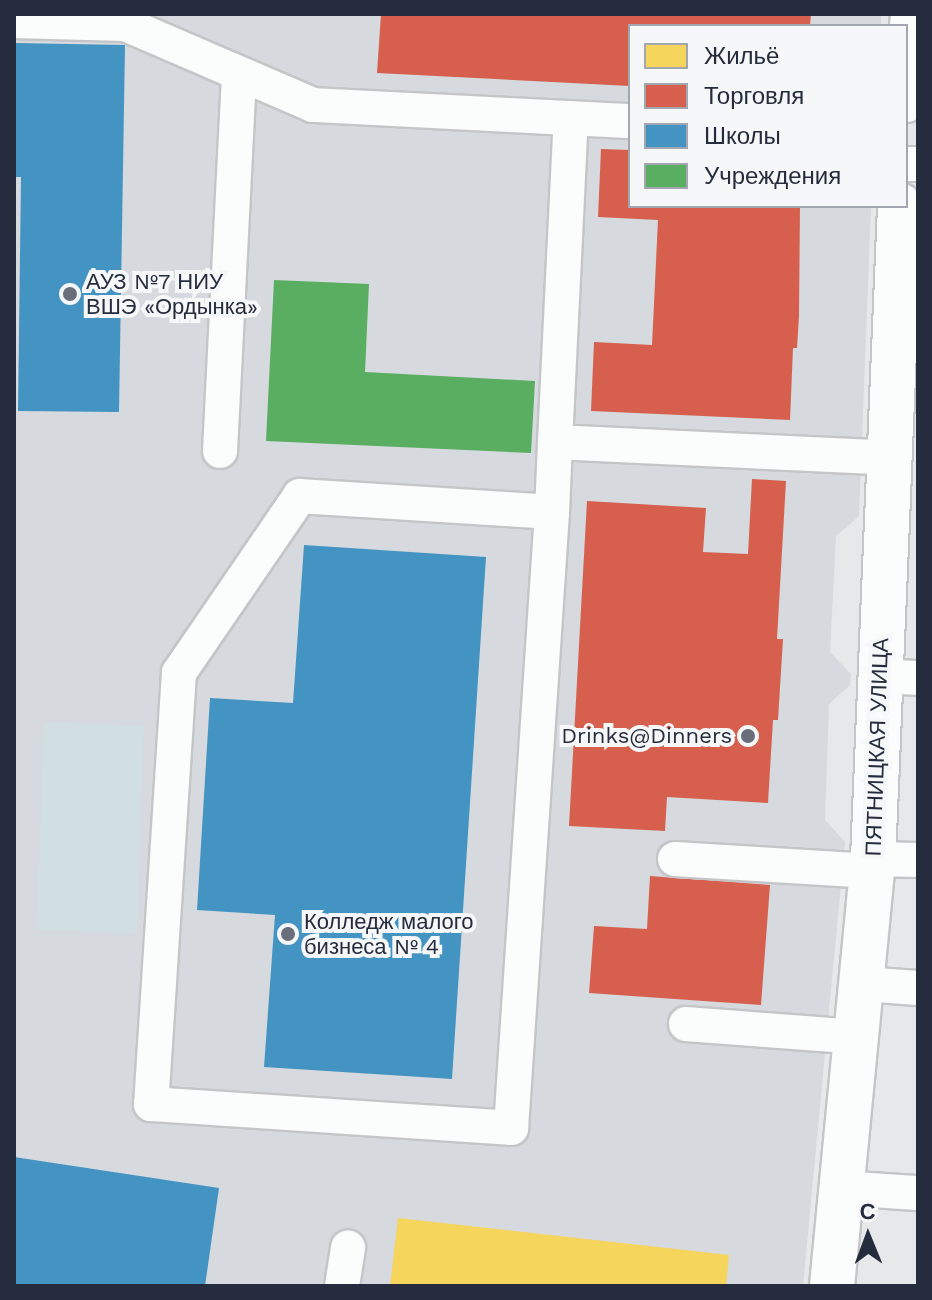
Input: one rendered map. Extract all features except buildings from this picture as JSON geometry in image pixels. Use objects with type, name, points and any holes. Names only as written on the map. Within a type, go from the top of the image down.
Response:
[{"type":"street","points":[[908,75],[913,14]]},
{"type":"street","name":"ПЯТНИЦКАЯ УЛИЦА","points":[[832,1286],[872,865],[899,677],[890,458],[908,292],[900,208]]},
{"type":"lane","points":[[14,21],[125,24],[313,105],[628,121]]},
{"type":"lane","points":[[220,451],[239,74]]},
{"type":"lane","points":[[552,512],[300,496],[179,673],[151,1104],[511,1128],[552,512],[571,118]]},
{"type":"lane","points":[[555,442],[890,458]]},
{"type":"lane","points":[[675,859],[872,865],[918,860]]},
{"type":"lane","points":[[862,984],[918,988]]},
{"type":"lane","points":[[686,1024],[857,1037]]},
{"type":"lane","points":[[842,1188],[918,1193]]},
{"type":"lane","points":[[342,1286],[348,1247]]},
{"type":"shaded area","points":[[14,14],[881,14],[881,24],[628,24],[628,208],[871,208],[859,516],[836,536],[830,652],[851,674],[850,685],[829,704],[825,820],[845,842],[803,1286],[14,1286]]},
{"type":"shaded area","points":[[44,722],[144,725],[137,933],[37,930]]},
{"type":"place","name":"АУЗ №7 НИУ ВШЭ «Ордынка»","points":[[70,294]]},
{"type":"place","name":"Drinks@Dinners","points":[[748,736]]},
{"type":"place","name":"Колледж малого бизнеса № 4","points":[[288,934]]}]
